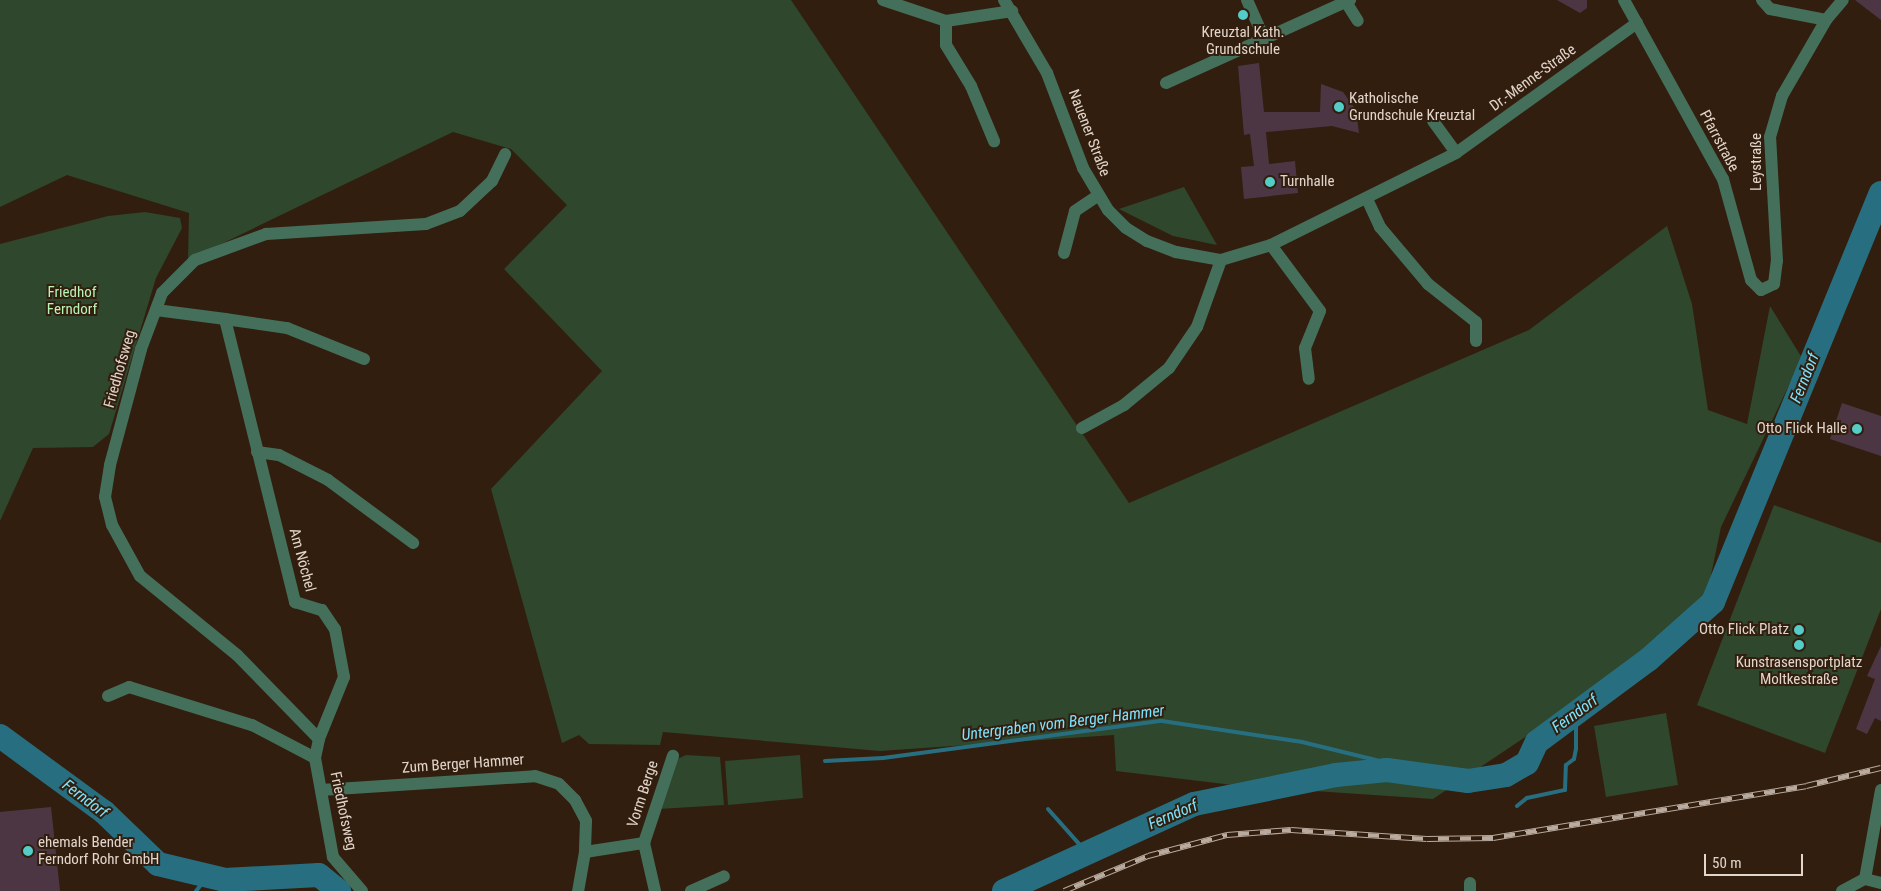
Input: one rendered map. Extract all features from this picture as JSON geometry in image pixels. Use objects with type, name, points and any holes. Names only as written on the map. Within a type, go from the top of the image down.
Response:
[{"type":"street","points":[[883,0],[946,21],[1012,10]]},
{"type":"street","name":"Nauener Straße","points":[[1004,0],[1012,10],[1047,73],[1097,196],[1126,228],[1147,241],[1176,252],[1220,260],[1271,245],[1368,199]]},
{"type":"street","points":[[1247,0],[1264,38]]},
{"type":"street","name":"Pfarrstraße","points":[[1624,0],[1723,179],[1751,280],[1761,290],[1774,284]]},
{"type":"street","points":[[1762,0],[1770,9],[1826,20]]},
{"type":"street","name":"Leystraße","points":[[1774,284],[1777,261],[1770,137],[1782,96],[1826,20],[1843,0]]},
{"type":"street","points":[[1166,83],[1348,1],[1358,21]]},
{"type":"street","points":[[946,21],[946,45],[971,86],[994,141]]},
{"type":"street","name":"Dr.-Menne-Straße","points":[[1368,199],[1456,152],[1637,23]]},
{"type":"street","points":[[1433,121],[1456,152]]},
{"type":"street","name":"Friedhofsweg","points":[[362,891],[333,856],[315,758],[320,739],[237,655],[140,576],[112,525],[105,497],[110,465],[162,293],[195,260],[266,234],[426,224],[460,211],[492,181],[505,154]]},
{"type":"street","points":[[1064,253],[1076,211],[1097,196]]},
{"type":"street","points":[[1368,199],[1380,228],[1428,284],[1476,322],[1476,341]]},
{"type":"street","points":[[1271,245],[1320,311],[1305,348],[1309,379]]},
{"type":"street","points":[[1082,428],[1124,405],[1169,368],[1196,327],[1220,260]]},
{"type":"street","points":[[156,310],[287,328],[364,359]]},
{"type":"street","name":"Am Nöchel","points":[[225,319],[295,602],[322,610],[335,629],[344,677],[320,739]]},
{"type":"street","points":[[257,452],[280,455],[328,480],[413,543]]},
{"type":"street","name":"Friedhofsweg","points":[[108,696],[129,687],[252,725],[315,758]]},
{"type":"street","name":"Vorm Berge","points":[[655,891],[644,842],[673,756]]},
{"type":"street","name":"Zum Berger Hammer","points":[[320,790],[535,776],[559,784],[575,800],[586,821],[585,852]]},
{"type":"street","points":[[1865,885],[1881,790]]},
{"type":"street","name":"Vorm Berge","points":[[585,852],[644,842]]},
{"type":"street","points":[[578,891],[585,852]]},
{"type":"street","points":[[691,891],[724,876]]},
{"type":"street","points":[[1842,891],[1881,882]]},
{"type":"green space","points":[[0,0],[791,0],[1129,503],[1529,330],[1667,226],[1692,304],[1708,410],[1747,424],[1770,306],[1802,358],[1721,527],[1706,599],[1644,657],[1433,799],[1241,786],[1116,771],[1114,735],[880,751],[663,732],[660,745],[589,744],[579,735],[562,743],[491,489],[602,371],[504,269],[567,205],[511,149],[453,132],[188,260],[189,213],[67,175],[0,207]]},
{"type":"green space","points":[[1184,187],[1217,245],[1173,236],[1119,209]]},
{"type":"green space","name":"Friedhof Ferndorf","points":[[145,212],[180,218],[182,228],[156,278],[109,434],[93,447],[33,448],[0,521],[0,244],[108,216]]},
{"type":"green space","name":"Otto Flick Platz","points":[[1774,505],[1881,543],[1881,609],[1825,753],[1697,705]]},
{"type":"green space","points":[[1666,713],[1678,785],[1606,797],[1594,726]]},
{"type":"green space","points":[[686,755],[720,757],[724,805],[659,809],[675,760]]},
{"type":"green space","points":[[800,755],[803,798],[728,805],[725,761]]},
{"type":"building","points":[[1557,0],[1587,0],[1587,8],[1580,13]]},
{"type":"building","points":[[1855,0],[1881,0],[1881,20]]},
{"type":"building","name":"Katholische Grundschule Kreuztal","points":[[1259,63],[1264,112],[1320,112],[1321,84],[1343,92],[1356,110],[1359,133],[1332,126],[1266,132],[1269,164],[1295,161],[1298,193],[1244,199],[1241,167],[1254,166],[1250,134],[1244,135],[1238,66]]},
{"type":"building","name":"Otto Flick Halle","points":[[1842,403],[1881,416],[1881,456],[1830,439]]},
{"type":"building","points":[[1881,646],[1881,721],[1875,718],[1867,734],[1856,729],[1875,679],[1867,676]]},
{"type":"building","name":"ehemals Bender Ferndorf Rohr GmbH","points":[[51,807],[60,891],[0,891],[0,812]]},
{"type":"waterway","name":"Ferndorf","points":[[1004,891],[1194,804],[1336,775],[1387,770],[1468,781],[1506,775],[1527,763],[1537,742],[1648,660],[1713,602],[1881,193]]},
{"type":"waterway","points":[[1517,806],[1527,798],[1565,790],[1566,765],[1574,759],[1576,749],[1576,712]]},
{"type":"waterway","name":"Untergraben vom Berger Hammer","points":[[825,761],[883,758],[1162,721],[1302,742],[1376,760],[1387,770]]},
{"type":"waterway","name":"Ferndorf","points":[[0,736],[104,812],[158,864],[225,880],[319,875],[339,891]]},
{"type":"waterway","points":[[1048,809],[1081,846],[1094,851]]},
{"type":"waterway","points":[[196,891],[208,876]]},
{"type":"railway","points":[[1064,891],[1148,856],[1227,835],[1291,830],[1427,839],[1493,838],[1806,786],[1881,768]]},
{"type":"place","name":"Kreuztal Kath. Grundschule","points":[[1243,15]]},
{"type":"place","name":"Katholische Grundschule Kreuztal","points":[[1339,107]]},
{"type":"place","name":"Turnhalle","points":[[1270,182]]},
{"type":"place","name":"Otto Flick Halle","points":[[1857,429]]},
{"type":"place","name":"Otto Flick Platz","points":[[1799,630]]},
{"type":"place","name":"Kunstrasensportplatz Moltkestraße","points":[[1799,645]]},
{"type":"place","name":"ehemals Bender Ferndorf Rohr GmbH","points":[[28,851]]}]
